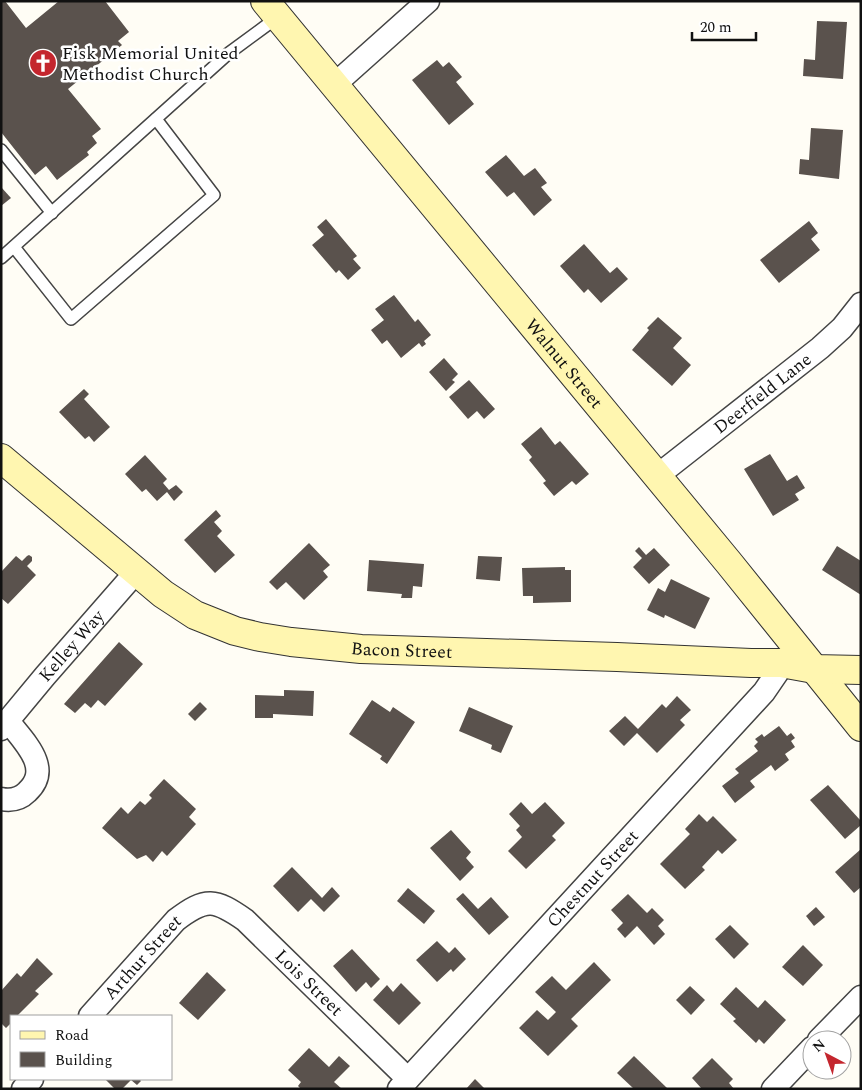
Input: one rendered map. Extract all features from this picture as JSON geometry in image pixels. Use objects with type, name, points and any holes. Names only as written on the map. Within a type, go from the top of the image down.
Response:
[{"type":"street","points":[[334,85],[428,1]]},
{"type":"street","name":"Walnut Street","points":[[272,10],[729,563],[860,725]]},
{"type":"street","name":"Deerfield Lane","points":[[657,476],[820,348],[842,328],[861,304]]},
{"type":"street","name":"Bacon Street","points":[[1,458],[163,594],[196,615],[235,631],[260,638],[361,649],[781,663],[814,669],[861,670]]},
{"type":"street","name":"Kelley Way","points":[[1,799],[14,800],[25,795],[36,779],[38,769],[33,753],[4,725],[136,572]]},
{"type":"street","name":"Chestnut Street","points":[[404,1084],[764,692],[777,673],[781,663]]},
{"type":"street","name":"Lois Street","points":[[201,904],[216,904],[227,908],[245,920],[404,1084]]},
{"type":"street","name":"Arthur Street","points":[[91,1015],[176,920],[201,904]]},
{"type":"street","points":[[829,1030],[861,997]]},
{"type":"street","points":[[781,1086],[802,1060]]},
{"type":"street","points":[[22,1089],[31,1080]]},
{"type":"lane","points":[[1,258],[229,53],[267,25],[272,10]]},
{"type":"lane","points":[[14,247],[71,319],[214,195],[156,119]]},
{"type":"lane","points":[[1,150],[52,212]]},
{"type":"building","points":[[1,1],[5,1],[26,28],[59,1],[105,1],[129,32],[118,41],[122,45],[68,89],[101,129],[92,136],[97,143],[87,152],[89,155],[57,180],[46,166],[35,175],[1,132]]},
{"type":"building","points":[[817,21],[847,22],[843,79],[803,76],[804,59],[815,60]]},
{"type":"building","points":[[437,60],[443,67],[449,62],[462,77],[456,82],[474,104],[449,125],[412,80]]},
{"type":"building","points":[[811,128],[843,130],[839,179],[799,174],[800,159],[809,160]]},
{"type":"building","points":[[506,155],[524,176],[535,168],[547,183],[541,187],[552,200],[534,216],[514,192],[507,197],[485,172]]},
{"type":"building","points":[[1,187],[11,198],[1,206]]},
{"type":"building","points":[[326,219],[357,256],[353,259],[361,268],[348,280],[339,270],[336,273],[312,245],[324,235],[317,227]]},
{"type":"building","points":[[809,221],[818,233],[811,239],[820,250],[779,283],[760,260]]},
{"type":"building","points":[[584,244],[610,273],[617,267],[628,279],[601,303],[588,289],[584,293],[560,266]]},
{"type":"building","points":[[394,295],[415,322],[418,319],[431,335],[424,341],[426,344],[422,347],[419,343],[401,358],[387,340],[382,344],[371,330],[384,320],[375,309]]},
{"type":"building","points":[[658,317],[682,338],[673,348],[691,365],[672,386],[632,350],[649,330],[647,328]]},
{"type":"building","points":[[444,358],[458,374],[452,380],[455,382],[446,391],[429,372]]},
{"type":"building","points":[[469,380],[495,409],[484,419],[477,411],[468,419],[449,397]]},
{"type":"building","points":[[84,389],[89,394],[84,399],[110,427],[94,442],[89,436],[85,439],[59,412]]},
{"type":"building","points":[[541,427],[555,445],[560,441],[589,474],[576,485],[572,481],[554,496],[543,483],[546,481],[529,460],[532,457],[521,444]]},
{"type":"building","points":[[770,454],[787,481],[797,475],[805,488],[795,494],[799,500],[773,516],[744,469]]},
{"type":"building","points":[[145,455],[167,479],[163,483],[169,490],[176,485],[183,492],[174,501],[167,492],[157,501],[146,489],[142,492],[125,474]]},
{"type":"building","points":[[216,510],[221,516],[214,522],[222,531],[217,536],[235,555],[215,573],[184,540]]},
{"type":"building","points":[[309,543],[330,565],[323,571],[328,577],[304,600],[286,582],[277,590],[269,582]]},
{"type":"building","points":[[837,546],[861,561],[861,595],[822,570]]},
{"type":"building","points":[[639,547],[646,555],[654,548],[670,565],[649,584],[633,567],[642,558],[635,551]]},
{"type":"building","points":[[29,555],[32,557],[32,561],[27,566],[36,575],[8,604],[1,598],[1,572],[16,556],[22,561]]},
{"type":"building","points":[[478,556],[502,557],[500,581],[476,579]]},
{"type":"building","points":[[369,560],[424,564],[422,587],[413,586],[412,598],[401,598],[402,594],[367,591]]},
{"type":"building","points":[[565,567],[565,570],[571,570],[571,602],[533,603],[533,596],[523,596],[522,568]]},
{"type":"building","points":[[671,579],[710,598],[695,629],[665,615],[664,618],[647,610],[658,588],[665,592]]},
{"type":"building","points":[[119,642],[143,664],[105,706],[98,700],[91,708],[85,703],[75,713],[64,704]]},
{"type":"building","points":[[284,690],[314,691],[313,716],[273,714],[273,718],[255,718],[255,695],[284,696]]},
{"type":"building","points":[[677,696],[691,710],[680,720],[685,725],[657,753],[637,733],[624,746],[609,731],[625,716],[638,729],[662,704],[666,708]]},
{"type":"building","points":[[372,700],[390,712],[393,707],[415,722],[387,764],[380,759],[382,756],[349,734]]},
{"type":"building","points":[[200,702],[207,709],[195,721],[188,714]]},
{"type":"building","points":[[469,707],[513,726],[501,753],[491,749],[492,745],[459,731]]},
{"type":"building","points":[[779,726],[787,736],[791,733],[795,738],[791,741],[795,747],[785,754],[789,760],[775,771],[771,765],[750,781],[755,787],[735,803],[722,786],[739,773],[735,769],[758,751],[754,746],[758,742],[755,739],[762,734],[764,737]]},
{"type":"building","points":[[164,779],[196,809],[189,817],[196,824],[167,856],[162,851],[153,862],[146,855],[137,859],[102,828],[121,807],[128,814],[140,801],[145,805],[152,798],[149,795]]},
{"type":"building","points":[[828,785],[861,821],[861,825],[845,839],[810,800]]},
{"type":"building","points":[[521,802],[532,814],[545,802],[565,823],[552,836],[556,840],[526,869],[508,851],[522,837],[516,830],[520,826],[509,814]]},
{"type":"building","points":[[699,814],[707,822],[713,816],[737,840],[722,854],[718,850],[702,867],[705,870],[685,889],[660,864],[690,834],[685,829]]},
{"type":"building","points":[[451,830],[471,852],[466,858],[474,867],[460,881],[430,848]]},
{"type":"building","points":[[861,849],[861,887],[854,893],[835,872]]},
{"type":"building","points":[[292,867],[322,898],[332,887],[340,896],[324,912],[311,899],[298,912],[273,886]]},
{"type":"building","points":[[408,888],[435,911],[424,924],[397,901]]},
{"type":"building","points":[[463,893],[478,909],[491,897],[509,917],[489,935],[456,899]]},
{"type":"building","points":[[628,894],[647,913],[652,908],[664,920],[658,926],[665,934],[654,945],[637,926],[625,938],[617,929],[623,923],[611,910]]},
{"type":"building","points":[[816,907],[825,917],[814,926],[806,916]]},
{"type":"building","points":[[730,925],[749,944],[734,959],[715,939]]},
{"type":"building","points":[[437,941],[449,953],[455,947],[466,959],[453,972],[451,969],[437,982],[416,960]]},
{"type":"building","points":[[803,945],[823,965],[803,986],[782,967]]},
{"type":"building","points":[[352,949],[380,979],[371,988],[366,982],[356,992],[333,966]]},
{"type":"building","points":[[37,958],[53,974],[35,991],[39,994],[18,1015],[10,1015],[10,1024],[6,1028],[1,1023],[1,991],[17,973],[21,977]]},
{"type":"building","points":[[594,962],[611,980],[571,1019],[578,1026],[548,1056],[519,1028],[537,1010],[548,1020],[556,1012],[535,992],[552,976],[566,990]]},
{"type":"building","points":[[207,972],[226,990],[198,1020],[179,1003]]},
{"type":"building","points":[[401,983],[421,1003],[399,1025],[373,1000],[387,985],[393,992]]},
{"type":"building","points":[[690,986],[705,1000],[691,1015],[676,1000]]},
{"type":"building","points":[[736,987],[758,1008],[765,1000],[786,1020],[764,1044],[759,1039],[756,1043],[733,1021],[736,1019],[720,1004]]},
{"type":"building","points":[[309,1048],[329,1067],[339,1056],[350,1066],[334,1082],[342,1089],[301,1089],[298,1086],[301,1082],[288,1070]]},
{"type":"building","points":[[634,1056],[668,1089],[634,1089],[617,1073]]},
{"type":"building","points":[[712,1058],[733,1079],[729,1083],[734,1089],[702,1089],[692,1078]]},
{"type":"building","points":[[475,1079],[485,1089],[466,1089]]},
{"type":"building","points":[[106,1080],[131,1080],[122,1089],[115,1089]]},
{"type":"building","points":[[131,1080],[140,1080],[137,1085]]},
{"type":"place","name":"Fisk Memorial United Methodist Church","points":[[43,63]]}]
